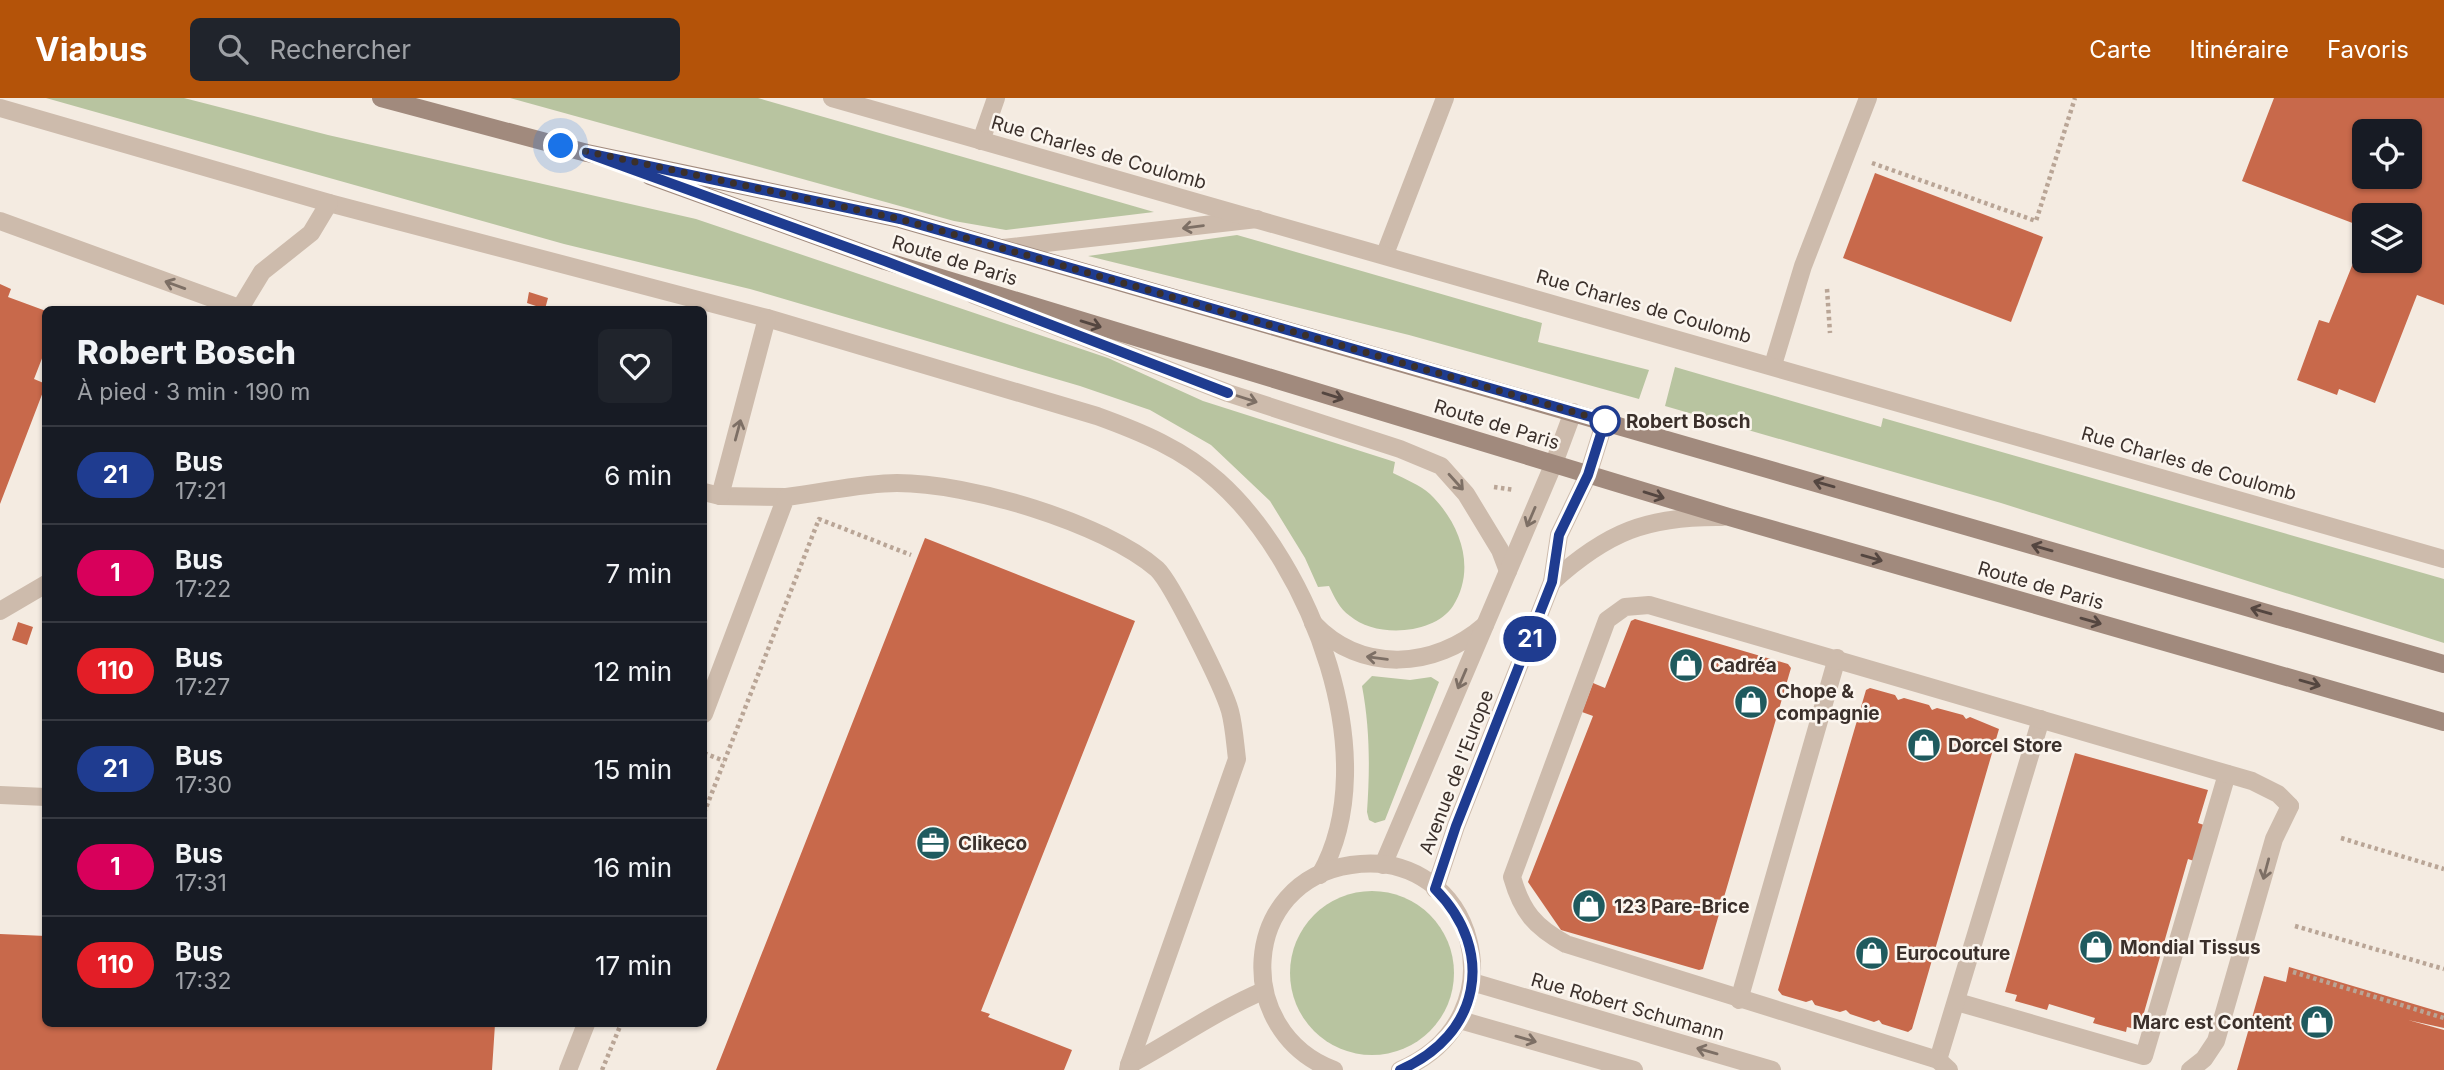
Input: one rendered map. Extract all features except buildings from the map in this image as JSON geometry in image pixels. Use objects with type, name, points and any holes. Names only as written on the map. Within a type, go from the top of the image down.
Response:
[{"type":"main road","name":"Route de Paris","points":[[381,98],[587,153],[900,219],[2444,664]]},
{"type":"main road","name":"Route de Paris","points":[[587,153],[885,261],[1729,517],[2444,722]]},
{"type":"street","name":"Rue Charles de Coulomb","points":[[832,98],[2444,559]]},
{"type":"street","points":[[981,141],[996,98]]},
{"type":"street","points":[[1385,254],[1445,98]]},
{"type":"street","points":[[1773,365],[1803,266],[1868,98]]},
{"type":"street","points":[[0,108],[694,306]]},
{"type":"street","points":[[241,306],[262,272],[311,233],[329,203]]},
{"type":"street","points":[[1000,249],[1261,219]]},
{"type":"street","points":[[0,221],[231,306]]},
{"type":"street","points":[[885,261],[1228,393],[1400,449],[1441,466],[1466,494],[1500,550],[1508,571]]},
{"type":"street","points":[[707,309],[767,318],[1097,416],[1150,435],[1185,455],[1243,505],[1272,547],[1309,618],[1331,674],[1344,728],[1346,785],[1332,854],[1320,875]]},
{"type":"street","points":[[767,318],[712,494],[786,498],[896,482],[971,490],[1051,516],[1134,553],[1159,571],[1177,598],[1229,710],[1237,759],[1128,1068]]},
{"type":"street","name":"Avenue de l'Europe","points":[[1384,865],[1554,463],[1573,412]]},
{"type":"street","name":"Avenue de l'Europe","points":[[1435,889],[1456,826],[1552,582],[1559,535],[1588,475],[1605,421]]},
{"type":"street","points":[[707,706],[786,498]]},
{"type":"street","points":[[1552,582],[1579,558],[1626,529],[1658,520],[1729,517]]},
{"type":"street","points":[[2,609],[42,586]]},
{"type":"street","points":[[2040,719],[1957,1002],[1943,1065],[1566,944],[1541,930],[1518,900],[1512,877],[1607,620],[1625,607],[1649,605],[1837,659],[2227,774],[2278,794],[2290,806],[2274,839],[2220,1030],[2209,1052],[2190,1070]]},
{"type":"street","points":[[1309,618],[1321,631],[1352,651],[1369,659],[1393,660],[1447,651],[1465,642],[1485,625]]},
{"type":"street","points":[[1739,1000],[1837,659]]},
{"type":"street","points":[[1957,1002],[2144,1056],[2227,774]]},
{"type":"street","points":[[0,795],[42,797]]},
{"type":"street","points":[[1333,1070],[1312,1060],[1288,1039],[1270,1012],[1264,991],[1262,961],[1268,932],[1289,898],[1320,875],[1351,865],[1384,865],[1420,877],[1435,889],[1462,921],[1471,951],[1472,982],[1460,1020],[1433,1052],[1399,1070]]},
{"type":"street","name":"Rue Robert Schumann","points":[[1472,982],[1772,1070]]},
{"type":"street","points":[[1128,1068],[1228,1006],[1264,991]]},
{"type":"street","points":[[1460,1020],[1634,1070]]},
{"type":"street","points":[[568,1070],[585,1027]]},
{"type":"path","points":[[1868,175],[1873,162],[2036,221],[2075,98]]},
{"type":"path","points":[[1826,276],[1830,333]]},
{"type":"path","points":[[1491,487],[1516,491]]},
{"type":"path","points":[[707,805],[819,519],[911,555]]},
{"type":"path","points":[[707,754],[724,761]]},
{"type":"path","points":[[2341,838],[2444,869]]},
{"type":"path","points":[[2295,926],[2444,969]]},
{"type":"path","points":[[2293,972],[2444,1018]]},
{"type":"path","points":[[603,1070],[620,1027]]},
{"type":"green space","points":[[46,98],[184,98],[328,135],[696,219],[1108,358],[1203,401],[1395,462],[1393,473],[1430,494],[1450,518],[1462,547],[1464,577],[1460,591],[1453,606],[1444,616],[1419,628],[1389,630],[1361,623],[1343,610],[1329,586],[1318,587],[1305,558],[1270,501],[1211,445],[1150,410],[1080,386],[750,289],[564,244]]},
{"type":"green space","points":[[510,98],[758,98],[1154,212],[1006,230],[954,221]]},
{"type":"green space","points":[[1237,235],[1542,323],[1538,342],[1649,370],[1639,399],[1409,335],[1088,256]]},
{"type":"green space","points":[[1675,367],[1881,427],[1883,418],[2444,579],[2444,643],[2001,503],[1665,406]]},
{"type":"green space","points":[[1372,676],[1410,680],[1431,677],[1439,682],[1385,820],[1375,823],[1369,820],[1367,812],[1369,749],[1362,686]]},
{"type":"green space","points":[[1372,891],[1403,897],[1430,915],[1448,942],[1454,973],[1448,1004],[1430,1031],[1403,1049],[1372,1055],[1341,1049],[1314,1031],[1296,1004],[1290,973],[1296,942],[1314,915],[1341,897]]},
{"type":"bus line","name":"21","points":[[1228,393],[885,261],[587,153],[900,219],[1605,421],[1588,475],[1559,535],[1552,582],[1456,826],[1435,889],[1462,921],[1469,941],[1473,962],[1468,1002],[1460,1020],[1433,1052],[1400,1070]]},
{"type":"place","name":"Robert Bosch","points":[[1605,421]]},
{"type":"place","name":"Cadréa","points":[[1686,665]]},
{"type":"place","name":"Chope & compagnie","points":[[1751,702]]},
{"type":"place","name":"Dorcel Store","points":[[1924,745]]},
{"type":"place","name":"Clikeco","points":[[933,843]]},
{"type":"place","name":"123 Pare-Brice","points":[[1589,906]]},
{"type":"place","name":"Mondial Tissus","points":[[2096,947]]},
{"type":"place","name":"Eurocouture","points":[[1872,953]]},
{"type":"place","name":"Marc est Content","points":[[2317,1022]]},
{"type":"route","points":[[561,146],[900,219],[1605,421]]}]
